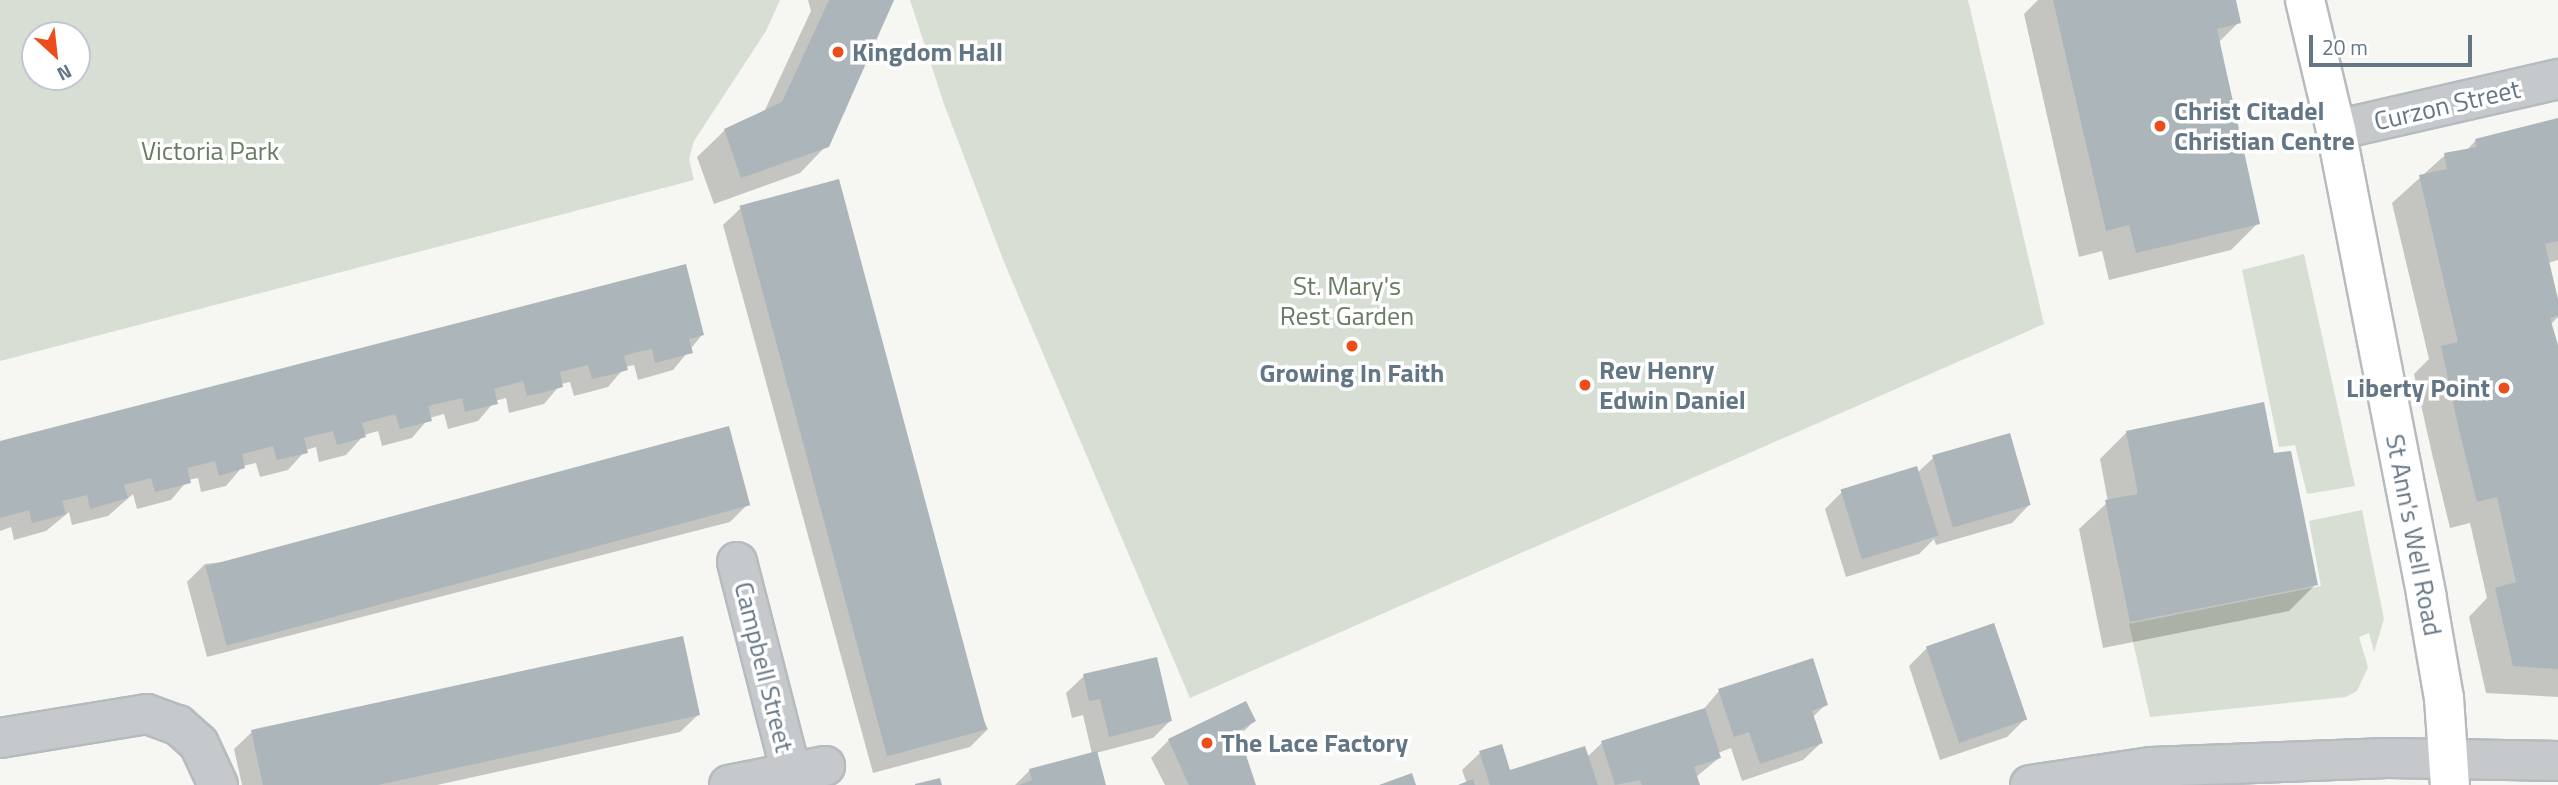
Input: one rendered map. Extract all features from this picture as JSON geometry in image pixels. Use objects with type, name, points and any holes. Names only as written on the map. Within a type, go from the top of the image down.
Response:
[{"type":"street","name":"St Ann's Well Road","points":[[2305,0],[2336,130],[2426,594],[2444,698],[2449,773]]},
{"type":"street","name":"Curzon Street","points":[[2336,130],[2558,79]]},
{"type":"street","name":"Campbell Street","points":[[729,785],[808,769],[737,562]]},
{"type":"street","points":[[0,738],[147,714],[178,725],[199,744],[218,785]]},
{"type":"street","points":[[2030,785],[2151,767],[2449,773],[2558,761]]},
{"type":"green space","name":"Victoria Park","points":[[0,0],[780,0],[766,31],[694,141],[689,159],[694,180],[0,361]]},
{"type":"green space","name":"St. Mary's Rest Garden","points":[[910,0],[1968,0],[2044,324],[1190,698],[1004,262],[944,104]]},
{"type":"green space","points":[[2304,254],[2355,486],[2307,494],[2295,445],[2279,447],[2242,270]]},
{"type":"green space","points":[[2362,510],[2384,619],[2374,652],[2369,633],[2359,637],[2368,667],[2357,691],[2346,697],[2150,717],[2129,624],[2321,586],[2309,521]]},
{"type":"building","name":"Kingdom Hall","points":[[829,0],[894,0],[829,147],[741,178],[724,129],[782,102]]},
{"type":"building","name":"Christ Citadel Christian Centre","points":[[2053,0],[2236,0],[2241,23],[2217,29],[2260,224],[2136,253],[2129,225],[2106,231]]},
{"type":"building","name":"Liberty Point","points":[[2558,118],[2558,241],[2545,244],[2558,299],[2558,316],[2550,318],[2558,345],[2558,669],[2513,666],[2495,588],[2516,582],[2497,497],[2477,502],[2459,430],[2441,346],[2458,342],[2419,175],[2447,169],[2444,153],[2477,147],[2475,139]]},
{"type":"building","points":[[839,179],[987,730],[887,756],[740,206]]},
{"type":"building","points":[[686,264],[704,335],[689,339],[693,353],[655,363],[652,349],[637,352],[624,356],[628,370],[592,379],[588,365],[560,372],[563,387],[545,392],[527,396],[523,381],[494,389],[498,404],[465,412],[462,398],[428,406],[432,421],[400,429],[395,414],[362,423],[366,437],[337,445],[333,431],[304,438],[308,453],[277,460],[273,446],[242,454],[245,468],[219,476],[215,461],[187,468],[191,483],[155,492],[151,478],[124,485],[128,498],[90,509],[87,495],[62,501],[66,514],[48,519],[32,523],[29,510],[0,518],[0,441]]},
{"type":"building","points":[[2264,402],[2274,453],[2291,451],[2318,585],[2130,622],[2105,500],[2138,494],[2126,431]]},
{"type":"building","points":[[729,426],[750,505],[227,645],[205,566]]},
{"type":"building","points":[[2010,433],[2031,505],[1953,527],[1932,455]]},
{"type":"building","points":[[1917,466],[1938,536],[1862,559],[1840,489]]},
{"type":"building","points":[[1994,623],[2027,719],[1959,743],[1926,646]]},
{"type":"building","points":[[683,636],[700,715],[378,785],[263,785],[251,730]]},
{"type":"building","points":[[1157,657],[1172,721],[1109,737],[1100,699],[1089,701],[1083,674]]},
{"type":"building","points":[[1813,658],[1828,705],[1812,711],[1823,743],[1760,764],[1749,732],[1734,737],[1718,689]]},
{"type":"building","name":"The Lace Factory","points":[[1246,701],[1256,721],[1238,731],[1256,785],[1189,785],[1168,739]]},
{"type":"building","points":[[1705,708],[1721,758],[1694,767],[1700,785],[1642,785],[1640,780],[1615,785],[1601,741]]},
{"type":"building","points":[[1502,744],[1510,770],[1585,746],[1598,785],[1490,785],[1479,751]]},
{"type":"building","points":[[1097,751],[1106,785],[1019,785],[1032,780],[1029,769]]},
{"type":"building","points":[[1412,773],[1416,785],[1379,785]]},
{"type":"building","points":[[940,778],[942,785],[915,785],[915,784]]},
{"type":"building","points":[[1473,779],[1475,785],[1458,785]]},
{"type":"place","name":"Kingdom Hall","points":[[838,52]]},
{"type":"place","name":"Christ Citadel Christian Centre","points":[[2160,126]]},
{"type":"place","name":"Growing In Faith","points":[[1352,346]]},
{"type":"place","name":"Rev Henry Edwin Daniel","points":[[1585,385]]},
{"type":"place","name":"Liberty Point","points":[[2504,388]]},
{"type":"place","name":"The Lace Factory","points":[[1207,743]]}]
